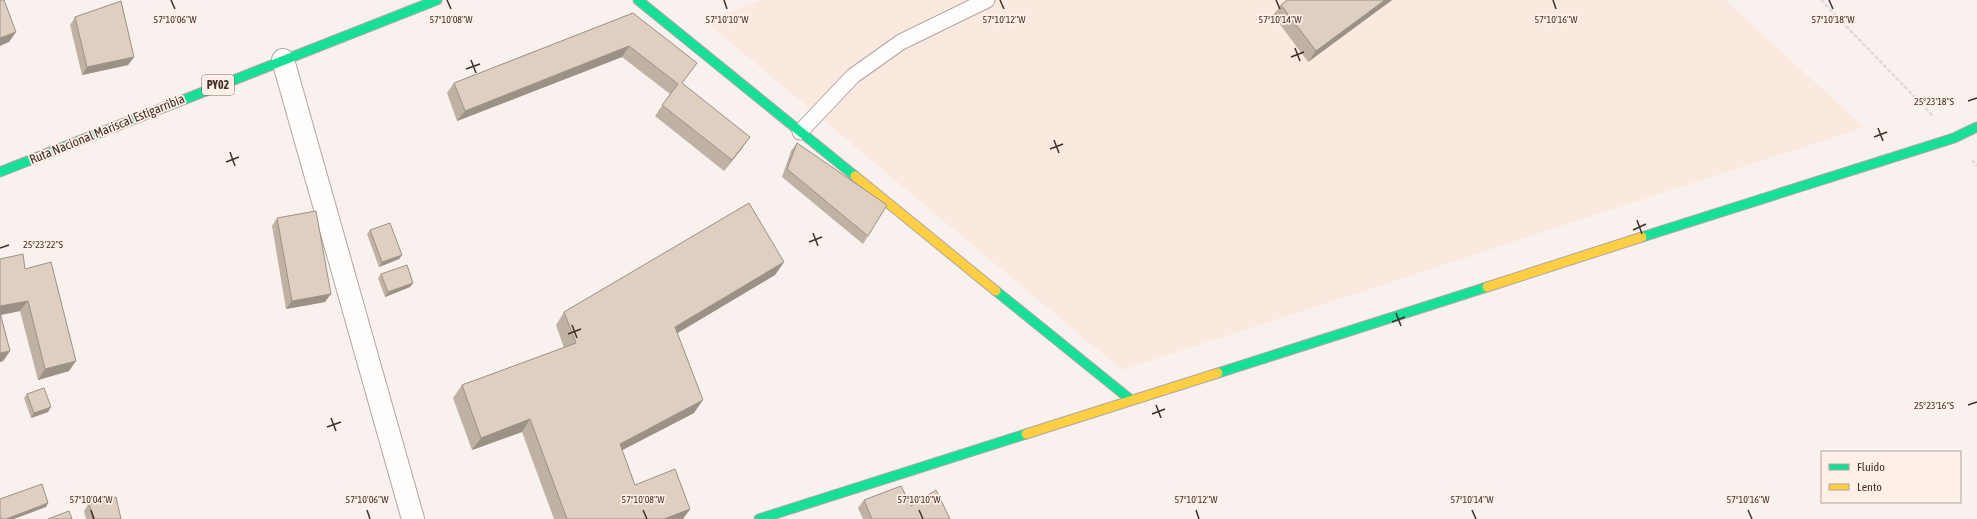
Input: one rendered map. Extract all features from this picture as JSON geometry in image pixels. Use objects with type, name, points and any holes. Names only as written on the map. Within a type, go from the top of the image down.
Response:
[{"type":"street","name":"Ruta Nacional Mariscal Estigarribia","points":[[0,172],[437,0]]},
{"type":"street","points":[[638,0],[1131,400]]},
{"type":"street","points":[[283,60],[413,519]]},
{"type":"street","points":[[759,519],[1954,138],[1977,127]]},
{"type":"lane","points":[[800,132],[853,76],[877,59],[902,42],[987,0]]},
{"type":"path","points":[[1821,0],[1954,138],[1977,166]]},
{"type":"shaded area","points":[[762,0],[1725,0],[1864,127],[1122,370],[706,22]]},
{"type":"building","points":[[0,0],[4,0],[16,32],[0,38]]},
{"type":"building","points":[[1287,0],[1385,0],[1316,51],[1281,5]]},
{"type":"building","points":[[121,1],[134,57],[87,67],[75,17]]},
{"type":"building","points":[[633,13],[697,63],[682,83],[750,137],[732,160],[662,105],[678,84],[629,46],[465,111],[454,83]]},
{"type":"building","points":[[797,143],[887,205],[868,236],[787,169]]},
{"type":"building","points":[[749,203],[784,262],[675,327],[703,400],[620,444],[635,485],[675,469],[690,509],[664,519],[567,519],[530,419],[481,438],[462,385],[576,343],[564,312]]},
{"type":"building","points":[[316,211],[331,294],[292,301],[277,218]]},
{"type":"building","points":[[390,223],[402,255],[382,262],[370,230]]},
{"type":"building","points":[[23,254],[25,269],[51,262],[76,361],[45,369],[28,301],[0,306],[0,259]]},
{"type":"building","points":[[407,265],[413,283],[388,292],[381,274]]},
{"type":"building","points":[[0,313],[10,351],[0,353]]},
{"type":"building","points":[[44,388],[51,407],[34,413],[27,394]]},
{"type":"building","points":[[42,484],[48,503],[6,519],[1,519],[0,499]]},
{"type":"building","points":[[901,486],[911,506],[936,490],[950,519],[872,519],[864,500]]},
{"type":"building","points":[[116,497],[121,519],[93,519],[89,503]]},
{"type":"building","points":[[69,511],[72,519],[48,519]]},
{"type":"traffic: fast","points":[[0,172],[437,0]]},
{"type":"traffic: fast","points":[[638,0],[855,176]]},
{"type":"traffic: fast","points":[[1642,237],[1954,138],[1977,127]]},
{"type":"traffic: fast","points":[[1218,373],[1487,287]]},
{"type":"traffic: fast","points":[[996,291],[1131,400]]},
{"type":"traffic: fast","points":[[759,519],[1026,434]]},
{"type":"traffic: slow","points":[[855,176],[996,291]]},
{"type":"traffic: slow","points":[[1487,287],[1642,237]]},
{"type":"traffic: slow","points":[[1026,434],[1218,373]]}]
